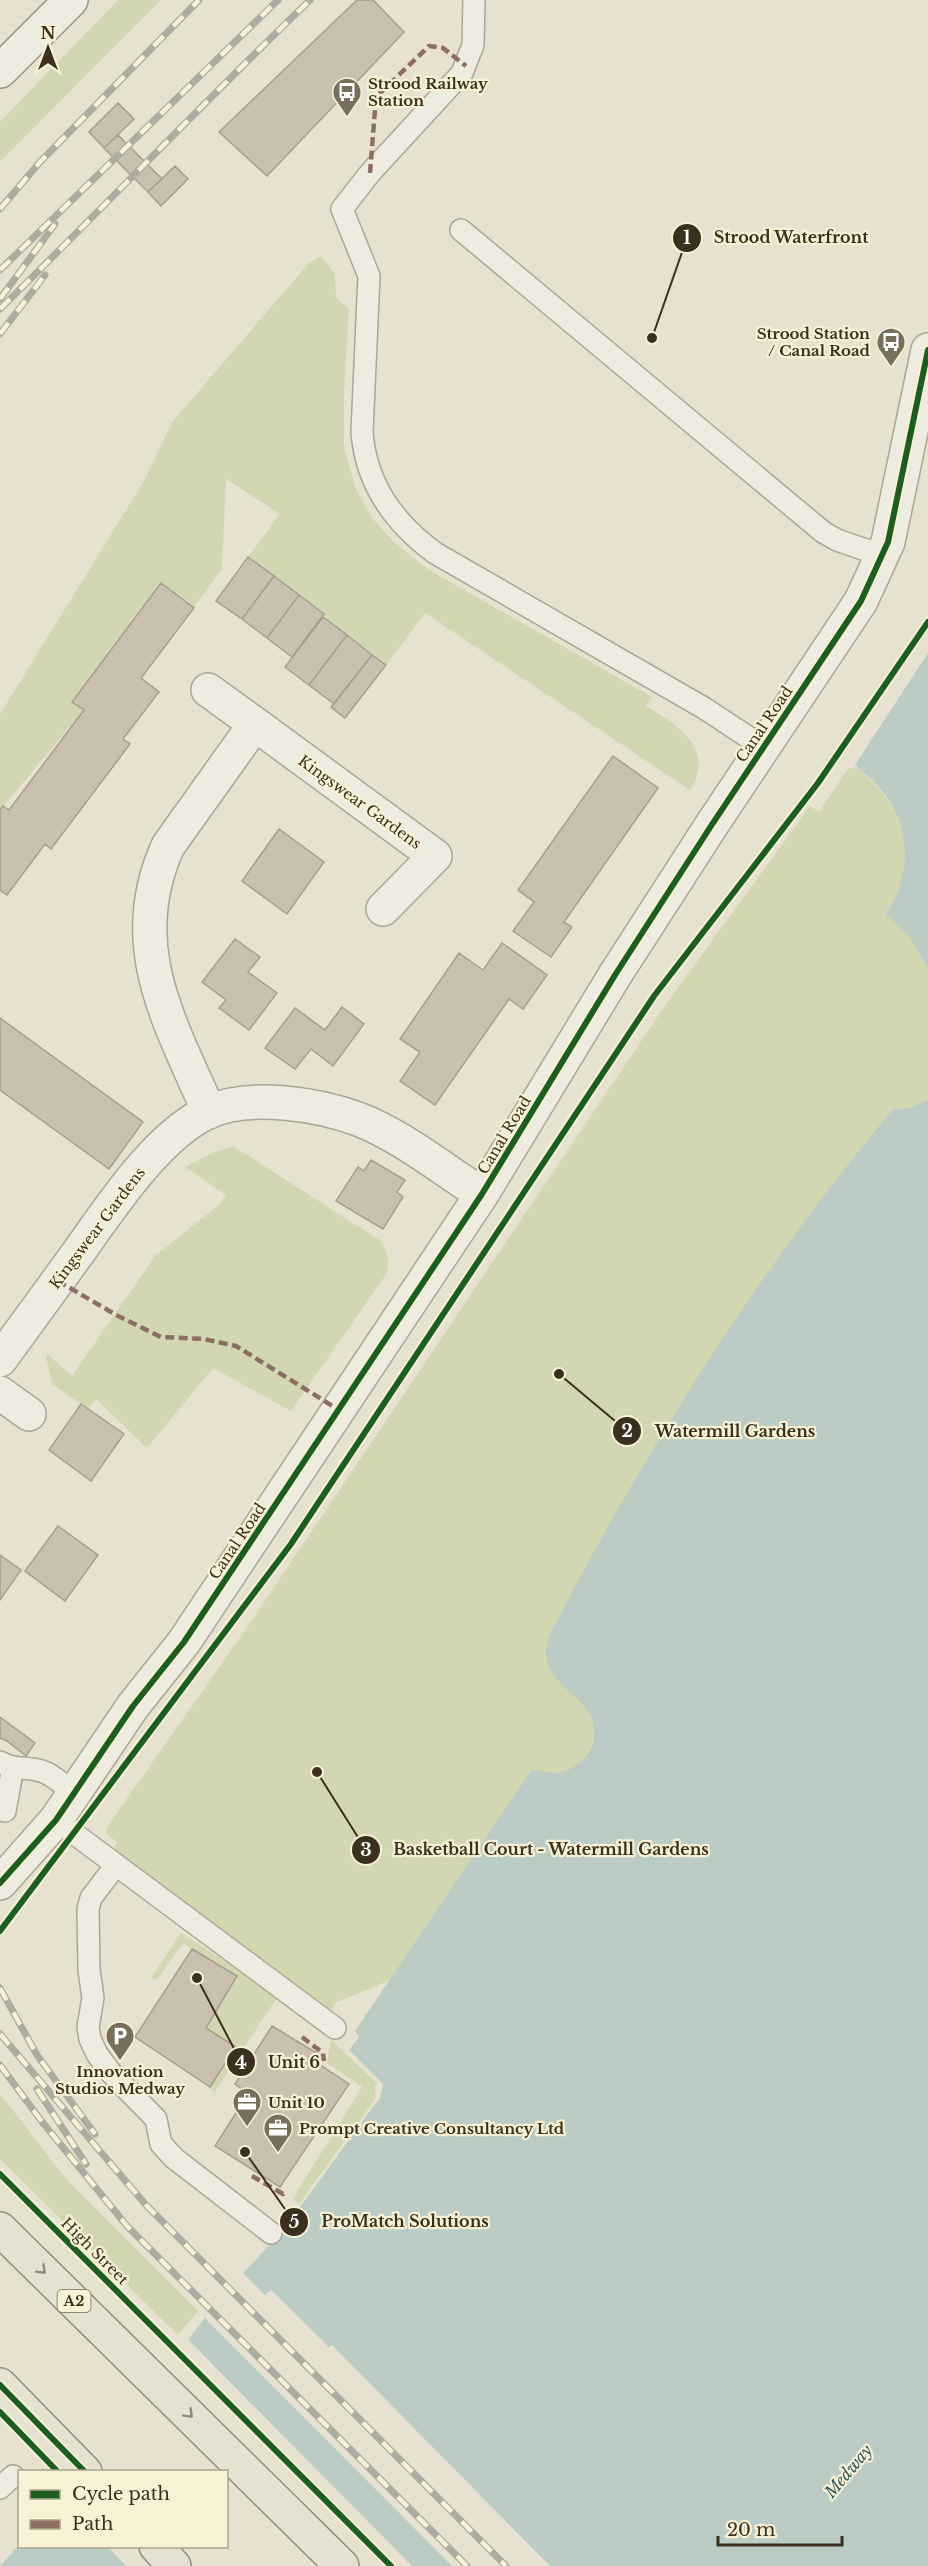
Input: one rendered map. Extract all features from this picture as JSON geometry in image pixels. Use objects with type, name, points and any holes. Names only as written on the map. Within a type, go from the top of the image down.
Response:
[{"type":"main road","name":"A2","points":[[0,2229],[342,2566]]},
{"type":"main road","points":[[0,2385],[78,2464]]},
{"type":"main road","points":[[157,2548],[174,2566]]},
{"type":"street","points":[[0,71],[71,0]]},
{"type":"street","name":"Canal Road","points":[[0,1883],[65,1806],[133,1706],[184,1642],[482,1194],[622,965],[763,747],[858,607],[883,556],[897,507],[915,402],[928,350]]},
{"type":"street","name":"Kingswear Gardens","points":[[204,687],[435,856],[383,909]]},
{"type":"street","points":[[209,1112],[158,988],[150,952],[152,897],[159,868],[168,846],[255,724]]},
{"type":"street","name":"Kingswear Gardens","points":[[0,1360],[140,1169],[171,1140],[209,1112],[237,1106],[280,1103],[337,1112],[386,1132],[482,1194]]},
{"type":"street","points":[[0,1393],[29,1413]]},
{"type":"lane","points":[[474,0],[472,45],[462,73],[370,173],[342,209],[369,276],[362,432],[364,450],[372,476],[379,494],[397,520],[435,553],[692,701],[763,747]]},
{"type":"lane","points":[[461,230],[823,532],[837,540],[883,556]]},
{"type":"lane","points":[[5,1811],[7,1765],[38,1770],[65,1806],[116,1865],[335,2028]]},
{"type":"lane","points":[[116,1865],[92,1898],[88,1909],[89,1970],[93,1998],[88,2027],[90,2039],[97,2054],[112,2074],[156,2119],[161,2144],[271,2234]]},
{"type":"green space","points":[[118,0],[161,0],[0,162],[0,122]]},
{"type":"green space","points":[[321,256],[335,274],[336,298],[349,309],[344,391],[344,448],[356,489],[372,518],[393,541],[426,568],[652,697],[646,706],[670,721],[689,739],[696,750],[697,775],[690,790],[425,613],[386,665],[323,617],[324,614],[248,557],[280,514],[226,479],[222,569],[193,608],[73,702],[84,710],[0,810],[0,714],[144,481],[173,421],[308,264]]},
{"type":"green space","points":[[856,767],[868,777],[888,801],[901,828],[905,859],[903,875],[886,913],[910,938],[928,969],[928,1100],[914,1107],[893,1109],[797,1232],[752,1296],[667,1427],[551,1631],[546,1653],[549,1667],[586,1707],[594,1726],[593,1739],[587,1755],[569,1770],[544,1772],[532,1769],[390,1980],[335,2003],[325,2031],[111,1852],[117,1842],[106,1833],[107,1827],[248,1626],[664,1007],[810,806],[819,812],[848,769]]},
{"type":"green space","points":[[233,1146],[381,1241],[388,1257],[387,1273],[291,1411],[213,1368],[147,1448],[96,1399],[88,1409],[52,1384],[46,1357],[47,1354],[72,1376],[155,1256],[220,1204],[226,1195],[185,1167],[214,1152]]},
{"type":"green space","points":[[181,1933],[278,1996],[215,2092],[208,2087],[236,2047],[206,2028],[237,1976],[183,1943],[157,1980],[151,1978]]},
{"type":"green space","points":[[331,2040],[377,2083],[376,2098],[299,2204],[293,2199],[295,2195],[362,2087],[327,2063]]},
{"type":"green space","points":[[0,2094],[68,2181],[198,2311],[178,2335],[0,2159]]},
{"type":"water","points":[[928,653],[928,969],[910,938],[886,914],[898,892],[905,860],[905,846],[899,820],[893,807],[874,781],[855,765]]},
{"type":"water","name":"Medway","points":[[928,1100],[928,2566],[0,2566],[18,2546],[18,2548],[228,2548],[228,2470],[84,2470],[233,2283],[274,2240],[380,2098],[383,2084],[349,2050],[359,2037],[355,2031],[532,1769],[544,1772],[568,1770],[584,1758],[591,1747],[594,1728],[591,1717],[579,1700],[555,1677],[547,1662],[546,1652],[551,1633],[590,1559],[709,1359],[797,1231],[893,1109],[909,1108]]},
{"type":"pier","points":[[241,2271],[265,2295],[271,2290],[329,2347],[332,2345],[550,2566],[452,2566],[203,2316]]},
{"type":"pier","points":[[186,2337],[412,2566],[126,2566],[109,2548],[228,2548],[228,2470],[82,2470]]},
{"type":"building","points":[[357,0],[373,0],[404,32],[267,176],[219,132]]},
{"type":"building","points":[[118,103],[134,119],[104,148],[89,132]]},
{"type":"building","points":[[118,135],[162,179],[148,192],[104,148]]},
{"type":"building","points":[[175,166],[188,179],[161,206],[148,192]]},
{"type":"building","points":[[248,557],[274,576],[242,619],[216,601]]},
{"type":"building","points":[[274,576],[299,595],[267,638],[242,619]]},
{"type":"building","points":[[161,583],[194,608],[141,678],[159,692],[123,739],[130,744],[51,849],[45,844],[7,895],[0,890],[0,810],[3,806],[9,810],[84,710],[72,702]]},
{"type":"building","points":[[299,595],[324,614],[292,657],[267,638]]},
{"type":"building","points":[[323,617],[347,635],[309,685],[285,667]]},
{"type":"building","points":[[347,635],[372,655],[334,704],[309,685]]},
{"type":"building","points":[[372,655],[386,665],[345,718],[331,707]]},
{"type":"building","points":[[613,756],[658,788],[564,922],[572,927],[551,957],[513,931],[534,902],[518,890]]},
{"type":"building","points":[[279,829],[324,862],[287,914],[242,881]]},
{"type":"building","points":[[235,939],[260,957],[248,972],[277,993],[249,1030],[219,1008],[226,1000],[202,982]]},
{"type":"building","points":[[502,943],[547,975],[523,1009],[509,999],[435,1105],[400,1081],[420,1052],[400,1039],[459,953],[483,970]]},
{"type":"building","points":[[342,1007],[364,1024],[333,1066],[311,1049],[295,1069],[265,1048],[295,1008],[325,1030]]},
{"type":"building","points":[[0,1018],[143,1122],[109,1169],[0,1090]]},
{"type":"building","points":[[371,1160],[405,1180],[397,1192],[403,1197],[383,1229],[336,1201],[358,1167],[364,1171]]},
{"type":"building","points":[[81,1404],[124,1434],[91,1481],[49,1450]]},
{"type":"building","points":[[58,1526],[98,1555],[65,1601],[25,1571]]},
{"type":"building","points":[[0,1555],[21,1570],[0,1600]]},
{"type":"building","points":[[0,1717],[35,1743],[26,1756],[0,1738]]},
{"type":"building","points":[[192,1949],[237,1976],[206,2028],[236,2047],[210,2087],[135,2037]]},
{"type":"building","points":[[272,2026],[320,2055],[316,2062],[349,2084],[280,2187],[215,2146],[248,2094],[235,2084]]},
{"type":"railway","points":[[0,209],[40,162],[199,0]]},
{"type":"railway","points":[[0,270],[278,0]]},
{"type":"railway","points":[[0,309],[310,0]]},
{"type":"railway","points":[[0,299],[55,224]]},
{"type":"railway","points":[[0,334],[45,275]]},
{"type":"railway","points":[[0,1988],[37,2055],[95,2134]]},
{"type":"railway","points":[[0,2034],[146,2205],[506,2566]]},
{"type":"railway","points":[[0,2065],[43,2123],[127,2226],[467,2566]]},
{"type":"railway","points":[[37,2089],[86,2164]]},
{"type":"marked path","points":[[370,173],[376,97],[429,46],[443,48],[466,66]]},
{"type":"marked path","points":[[58,1281],[118,1316],[161,1337],[204,1339],[236,1346],[339,1410]]},
{"type":"marked path","points":[[302,2037],[323,2053],[324,2061]]},
{"type":"marked path","points":[[252,2176],[283,2194],[285,2190]]},
{"type":"cycle path","points":[[0,1883],[56,1820],[133,1706],[184,1642],[482,1194],[615,975],[861,601],[888,542],[928,350]]},
{"type":"cycle path","points":[[0,1931],[291,1544],[654,996],[818,783],[928,622]]},
{"type":"cycle path","name":"High Street","points":[[0,2174],[391,2566]]},
{"type":"cycle path","points":[[0,2385],[83,2470]]},
{"type":"cycle path","points":[[0,2412],[56,2470]]},
{"type":"place","name":"Strood Railway Station","points":[[347,118]]},
{"type":"place","name":"Strood Waterfront","points":[[652,338]]},
{"type":"place","name":"Strood Station / Canal Road","points":[[891,368]]},
{"type":"place","name":"Watermill Gardens","points":[[559,1374]]},
{"type":"place","name":"Basketball Court - Watermill Gardens","points":[[317,1772]]},
{"type":"place","name":"Unit 6","points":[[197,1978]]},
{"type":"place","name":"Innovation Studios Medway","points":[[120,2062]]},
{"type":"place","name":"Unit 10","points":[[247,2128]]},
{"type":"place","name":"ProMatch Solutions","points":[[245,2152]]},
{"type":"place","name":"Prompt Creative Consultancy Ltd","points":[[278,2154]]}]
